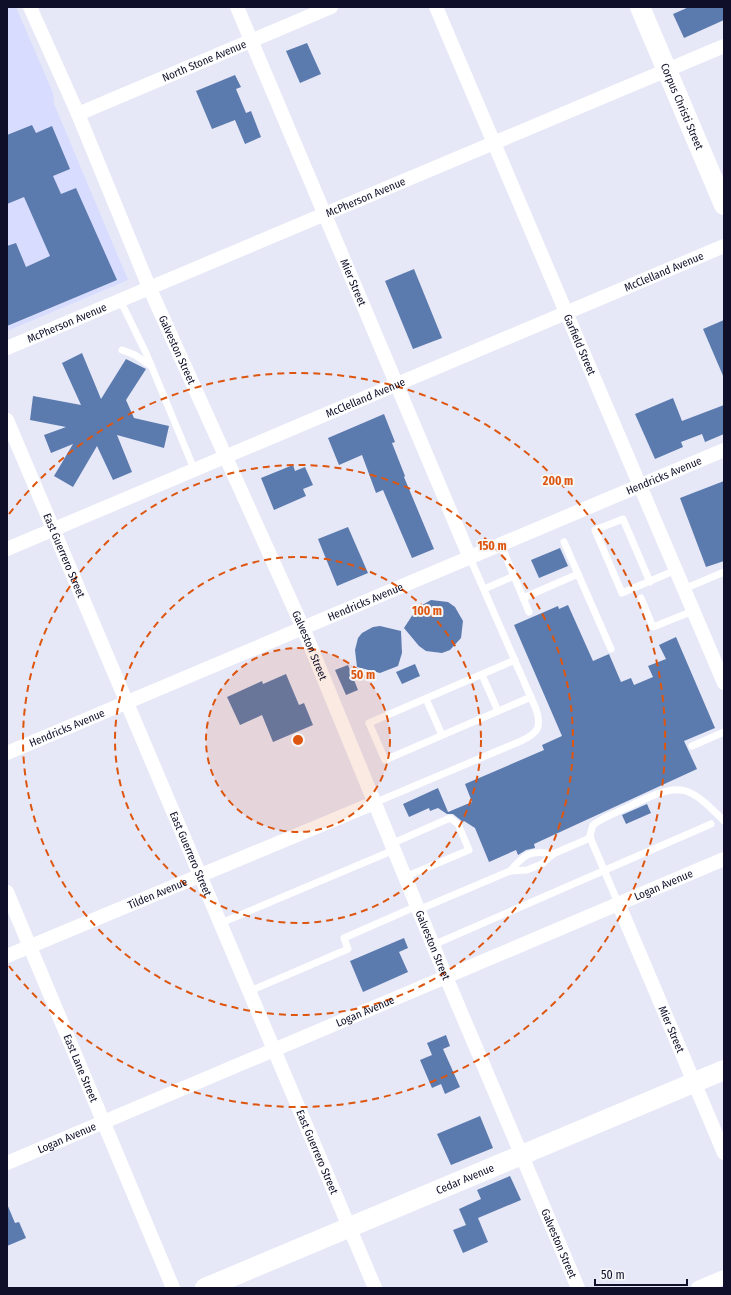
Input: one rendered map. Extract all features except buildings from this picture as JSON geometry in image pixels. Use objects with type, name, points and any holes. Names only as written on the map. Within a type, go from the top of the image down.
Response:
[{"type":"street","name":"Galveston Street","points":[[30,7],[78,114],[149,287],[224,456],[303,628],[446,977],[578,1288]]},
{"type":"street","name":"Mier Street","points":[[237,7],[470,558]]},
{"type":"street","name":"North Stone Avenue","points":[[78,114],[331,7]]},
{"type":"street","name":"Garfield Street","points":[[436,7],[641,485],[693,611],[716,658],[724,683]]},
{"type":"street","name":"Corpus Christi Street","points":[[640,7],[724,205]]},
{"type":"street","name":"McPherson Avenue","points":[[7,348],[724,46]]},
{"type":"street","name":"McClelland Avenue","points":[[7,549],[724,246]]},
{"type":"street","name":"East Guerrero Street","points":[[7,420],[375,1288]]},
{"type":"street","name":"Hendricks Avenue","points":[[7,753],[724,450]]},
{"type":"street","name":"Tilden Avenue","points":[[7,956],[374,803]]},
{"type":"street","name":"Logan Avenue","points":[[7,1163],[619,905],[724,859]]},
{"type":"street","name":"East Lane Street","points":[[7,892],[173,1288]]},
{"type":"street","name":"Mier Street","points":[[619,905],[724,1153]]},
{"type":"street","name":"Cedar Avenue","points":[[206,1288],[724,1070]]},
{"type":"street","points":[[698,1288],[724,1277]]},
{"type":"lane","points":[[120,300],[152,367],[194,469]]},
{"type":"lane","points":[[122,350],[135,355],[152,367]]},
{"type":"lane","points":[[650,582],[623,519],[595,530],[622,593],[650,582],[676,570]]},
{"type":"lane","points":[[564,542],[611,649]]},
{"type":"lane","points":[[500,545],[529,612]]},
{"type":"lane","points":[[374,803],[530,737],[539,726],[539,718],[531,697],[470,558]]},
{"type":"lane","points":[[684,589],[724,572]]},
{"type":"lane","points":[[523,598],[578,574]]},
{"type":"lane","points":[[484,589],[514,576]]},
{"type":"lane","points":[[641,598],[653,627],[693,611]]},
{"type":"lane","points":[[515,660],[369,723],[385,760],[531,697]]},
{"type":"lane","points":[[482,675],[498,711]]},
{"type":"lane","points":[[426,699],[442,736]]},
{"type":"lane","points":[[692,746],[724,732]]},
{"type":"lane","points":[[619,905],[590,838],[590,829],[598,822],[669,789],[678,788],[697,795],[724,821]]},
{"type":"lane","points":[[221,923],[392,847],[450,818],[458,824],[469,850],[405,877]]},
{"type":"lane","points":[[433,945],[711,824]]},
{"type":"lane","points":[[250,991],[348,949],[344,938],[510,871],[521,871],[532,868],[546,861],[553,854],[590,838]]},
{"type":"lane","points":[[510,871],[518,860],[526,855],[541,851],[553,854]]},
{"type":"shaded area","points":[[7,7],[16,7],[53,93],[54,104],[128,280],[7,331]]}]
